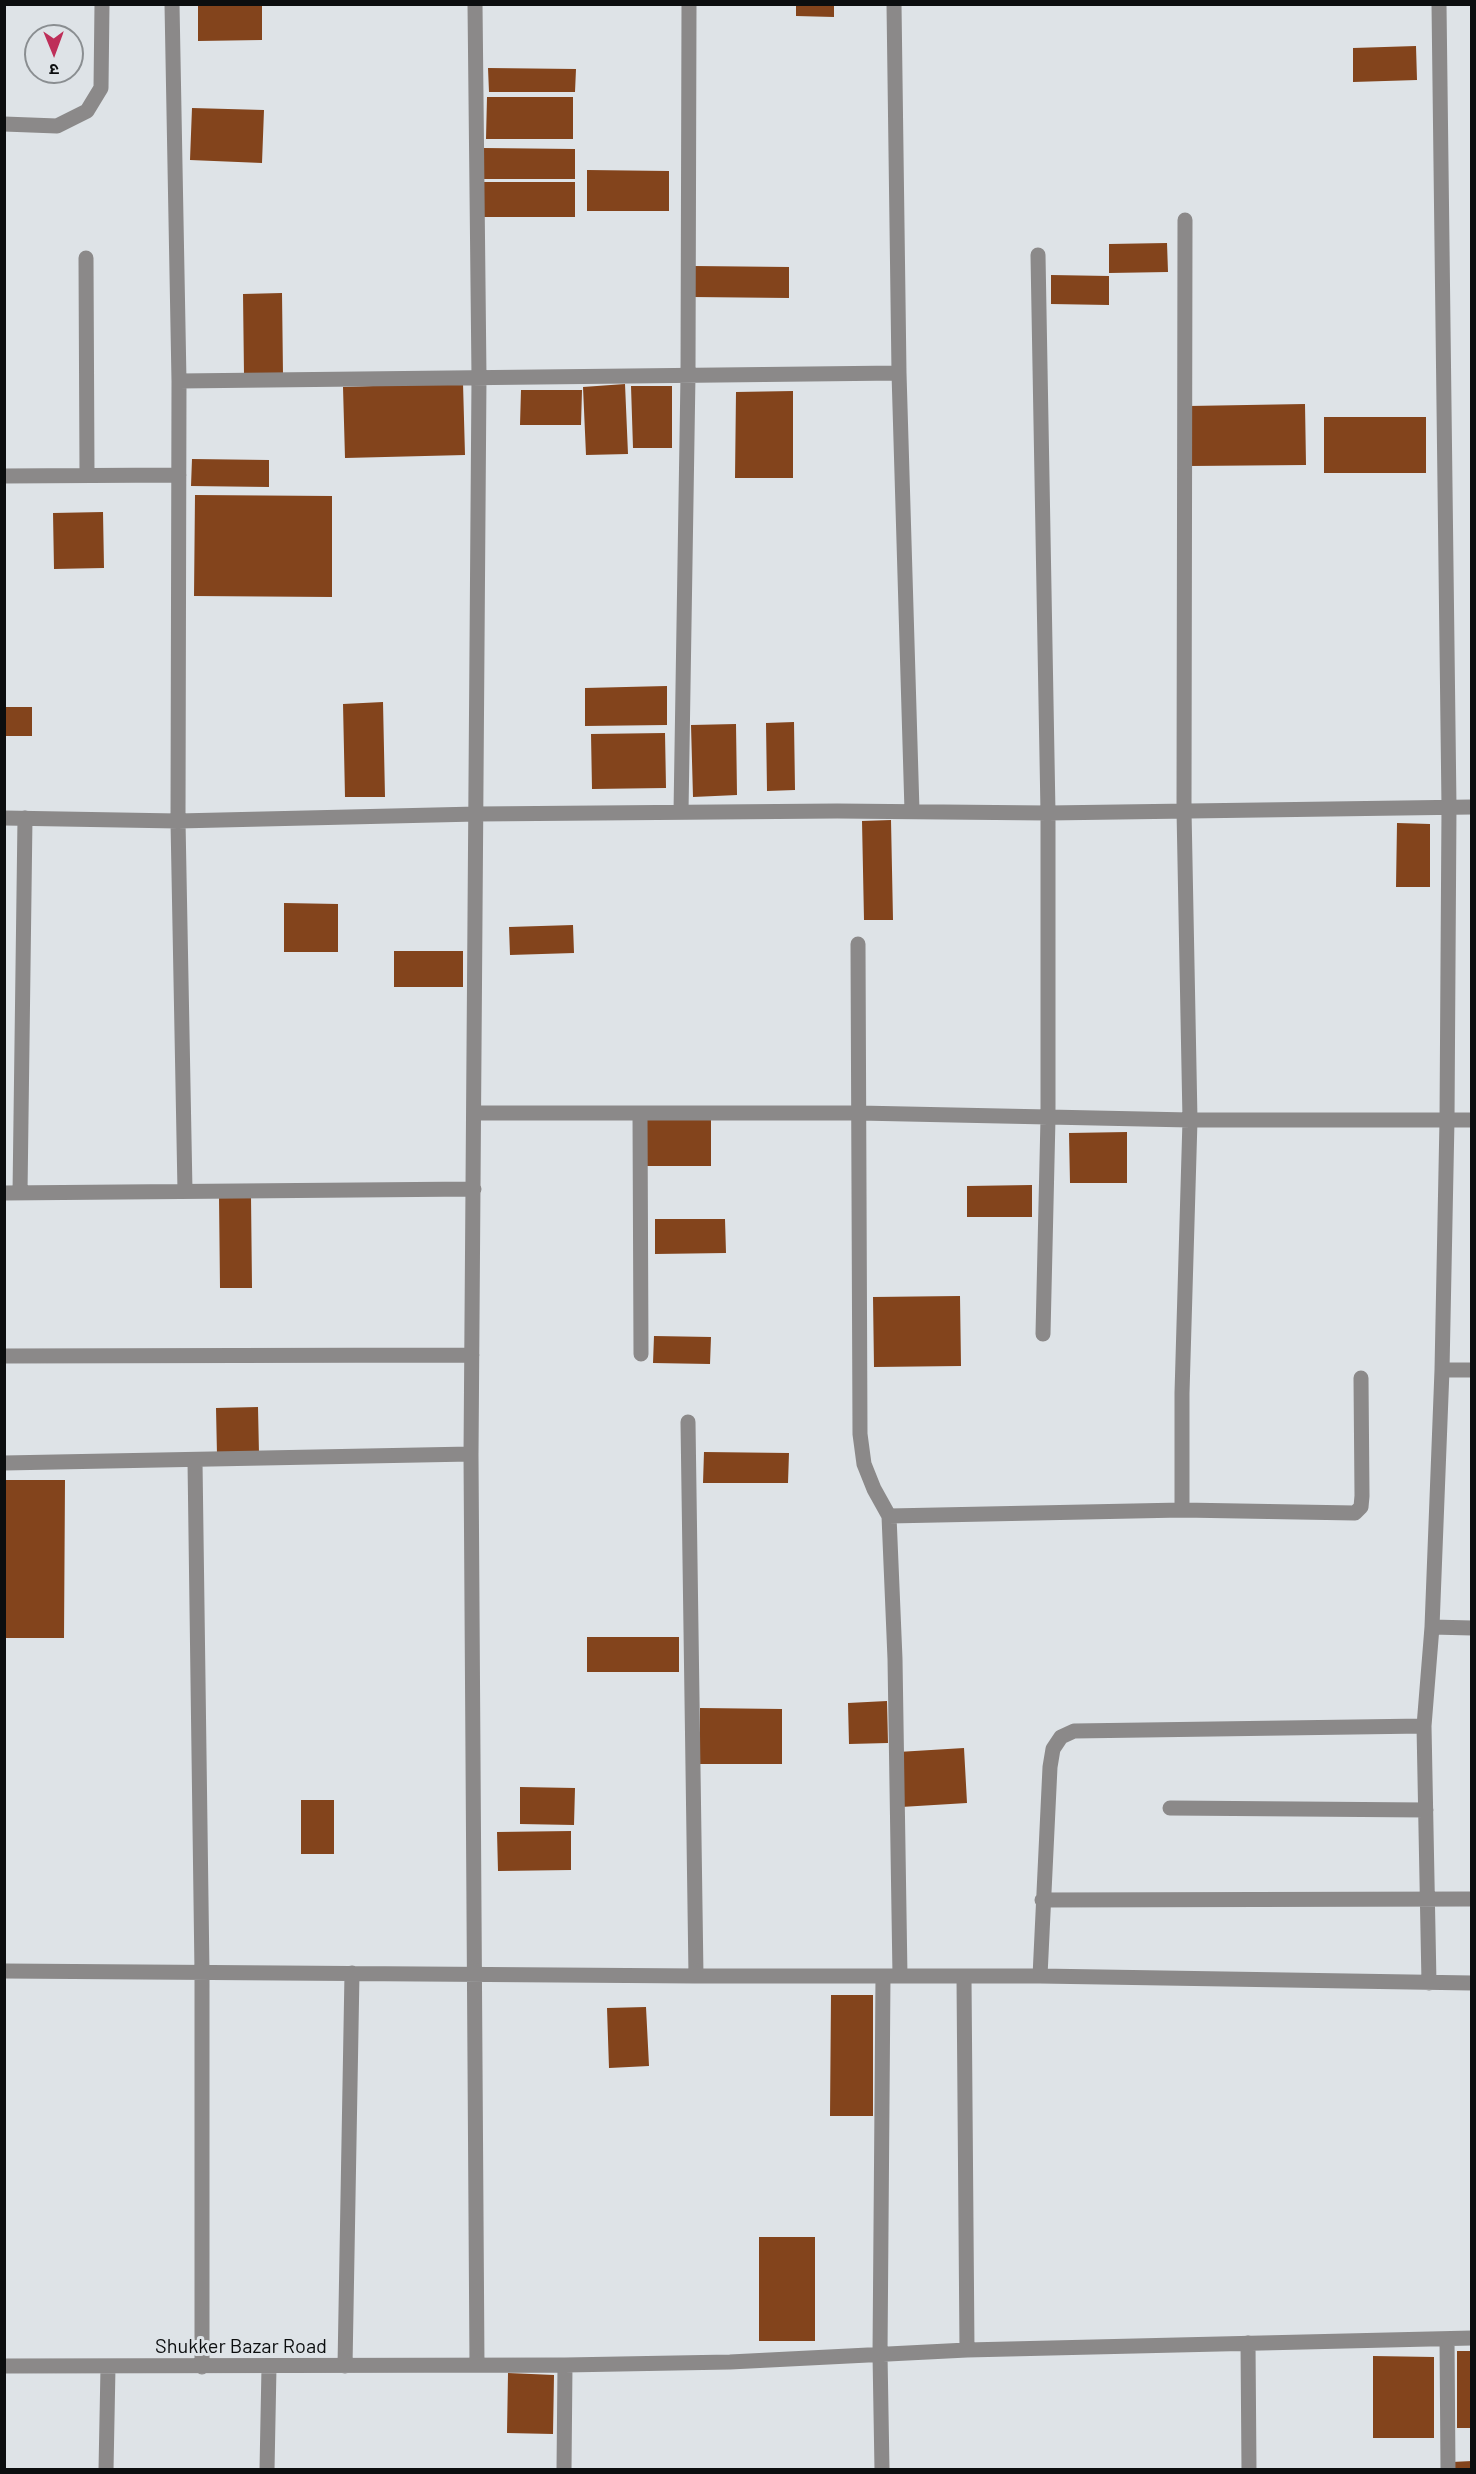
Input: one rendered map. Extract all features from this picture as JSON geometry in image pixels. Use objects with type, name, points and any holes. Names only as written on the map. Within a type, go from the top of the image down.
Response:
[{"type":"street","points":[[4,124],[57,126],[87,111],[101,88],[102,4]]},
{"type":"street","points":[[172,4],[179,381],[178,821],[185,1191]]},
{"type":"street","points":[[475,4],[479,377],[471,1454],[477,2365]]},
{"type":"street","points":[[681,812],[688,375],[690,4]]},
{"type":"street","points":[[894,4],[899,373],[912,810]]},
{"type":"street","points":[[1429,1983],[1424,1726],[1432,1628],[1442,1370],[1447,1120],[1449,807],[1439,4]]},
{"type":"street","points":[[1182,1510],[1182,1393],[1190,1120],[1184,810],[1185,220]]},
{"type":"street","points":[[1038,255],[1048,813],[1048,1118],[1043,1334]]},
{"type":"street","points":[[86,258],[87,475]]},
{"type":"street","points":[[179,381],[899,373]]},
{"type":"street","points":[[4,476],[179,475]]},
{"type":"street","points":[[4,818],[178,821],[477,813],[912,810],[1048,813],[1472,807]]},
{"type":"street","points":[[25,818],[12,1193],[474,1189]]},
{"type":"street","points":[[858,944],[860,1434],[864,1464],[874,1489],[889,1516],[895,1659],[900,1976]]},
{"type":"street","points":[[474,1113],[859,1113],[1190,1120],[1472,1120]]},
{"type":"street","points":[[640,1114],[641,1354]]},
{"type":"street","points":[[4,1356],[472,1355]]},
{"type":"street","points":[[1442,1370],[1472,1370]]},
{"type":"street","points":[[889,1516],[1182,1510],[1355,1513],[1362,1507],[1361,1378]]},
{"type":"street","points":[[688,1422],[696,1976]]},
{"type":"street","points":[[4,1463],[471,1454]]},
{"type":"street","points":[[195,1461],[202,1972],[202,2367]]},
{"type":"street","points":[[1432,1628],[1472,1628]]},
{"type":"street","points":[[1040,1976],[1050,1767],[1053,1749],[1061,1737],[1074,1731],[1424,1726]]},
{"type":"street","points":[[1170,1808],[1426,1810]]},
{"type":"street","points":[[1042,1900],[1472,1899]]},
{"type":"street","points":[[4,1971],[964,1978],[1040,1976],[1472,1983]]},
{"type":"street","points":[[345,2366],[352,1973]]},
{"type":"street","points":[[882,2469],[880,2354],[883,1976]]},
{"type":"street","points":[[964,1978],[967,2350]]},
{"type":"street","name":"Shukker Bazar Road","points":[[4,2366],[269,2367],[730,2362],[967,2350],[1472,2338]]},
{"type":"street","points":[[1447,2339],[1448,2469]]},
{"type":"street","points":[[1248,2343],[1249,2469]]},
{"type":"street","points":[[564,2469],[565,2365]]},
{"type":"street","points":[[106,2469],[108,2367]]},
{"type":"street","points":[[267,2469],[269,2367]]},
{"type":"building","points":[[198,4],[262,4],[262,40],[198,41]]},
{"type":"building","points":[[796,4],[834,4],[834,17],[796,16]]},
{"type":"building","points":[[1416,46],[1417,80],[1353,82],[1353,48]]},
{"type":"building","points":[[488,68],[576,69],[575,92],[489,92]]},
{"type":"building","points":[[487,97],[573,97],[573,139],[486,139]]},
{"type":"building","points":[[192,108],[264,110],[262,163],[190,160]]},
{"type":"building","points":[[484,148],[575,149],[575,179],[484,179]]},
{"type":"building","points":[[587,170],[669,171],[669,211],[587,211]]},
{"type":"building","points":[[484,182],[575,182],[575,217],[484,217]]},
{"type":"building","points":[[1167,243],[1168,272],[1109,273],[1109,244]]},
{"type":"building","points":[[694,266],[789,267],[789,298],[693,297]]},
{"type":"building","points":[[1051,275],[1109,276],[1109,305],[1051,304]]},
{"type":"building","points":[[282,293],[283,375],[244,375],[243,294]]},
{"type":"building","points":[[463,383],[465,455],[345,458],[343,387]]},
{"type":"building","points":[[625,384],[628,454],[586,455],[583,387]]},
{"type":"building","points":[[631,386],[672,386],[672,448],[633,448]]},
{"type":"building","points":[[521,390],[582,390],[581,425],[520,425]]},
{"type":"building","points":[[793,391],[793,478],[735,478],[736,392]]},
{"type":"building","points":[[1305,404],[1306,465],[1190,466],[1189,406]]},
{"type":"building","points":[[1324,417],[1426,417],[1426,473],[1324,473]]},
{"type":"building","points":[[192,459],[269,460],[269,487],[191,486]]},
{"type":"building","points":[[195,495],[332,496],[332,597],[194,596]]},
{"type":"building","points":[[103,512],[104,568],[54,569],[53,513]]},
{"type":"building","points":[[667,686],[667,725],[585,726],[585,688]]},
{"type":"building","points":[[383,702],[385,797],[345,797],[343,704]]},
{"type":"building","points":[[4,707],[32,707],[32,736],[4,736]]},
{"type":"building","points":[[794,722],[795,790],[767,791],[766,723]]},
{"type":"building","points":[[736,724],[737,795],[693,797],[691,725]]},
{"type":"building","points":[[665,733],[666,788],[592,789],[591,734]]},
{"type":"building","points":[[891,820],[893,920],[864,920],[862,821]]},
{"type":"building","points":[[1397,823],[1430,824],[1430,887],[1396,887]]},
{"type":"building","points":[[284,903],[338,904],[338,952],[284,952]]},
{"type":"building","points":[[573,925],[574,953],[510,955],[509,927]]},
{"type":"building","points":[[394,951],[463,951],[463,987],[394,987]]},
{"type":"building","points":[[711,1119],[711,1166],[647,1166],[647,1120]]},
{"type":"building","points":[[1127,1132],[1127,1183],[1070,1183],[1069,1133]]},
{"type":"building","points":[[1032,1185],[1032,1217],[967,1217],[967,1186]]},
{"type":"building","points":[[219,1196],[251,1196],[252,1288],[220,1288]]},
{"type":"building","points":[[655,1219],[725,1219],[726,1253],[655,1254]]},
{"type":"building","points":[[960,1296],[961,1366],[874,1367],[873,1297]]},
{"type":"building","points":[[654,1336],[711,1337],[710,1364],[653,1363]]},
{"type":"building","points":[[258,1407],[259,1454],[217,1455],[216,1408]]},
{"type":"building","points":[[704,1452],[789,1453],[788,1483],[703,1483]]},
{"type":"building","points":[[4,1480],[65,1480],[64,1638],[4,1638]]},
{"type":"building","points":[[587,1637],[679,1637],[679,1672],[587,1672]]},
{"type":"building","points":[[887,1701],[888,1743],[849,1744],[848,1703]]},
{"type":"building","points":[[700,1708],[782,1709],[782,1764],[700,1764]]},
{"type":"building","points":[[964,1748],[967,1803],[901,1807],[898,1752]]},
{"type":"building","points":[[520,1787],[575,1788],[574,1825],[520,1824]]},
{"type":"building","points":[[301,1800],[334,1800],[334,1854],[301,1854]]},
{"type":"building","points":[[571,1831],[571,1870],[498,1871],[497,1832]]},
{"type":"building","points":[[831,1995],[873,1995],[873,2116],[830,2116]]},
{"type":"building","points":[[646,2007],[649,2066],[609,2068],[607,2008]]},
{"type":"building","points":[[759,2237],[815,2237],[815,2341],[759,2341]]},
{"type":"building","points":[[1457,2351],[1472,2351],[1472,2428],[1457,2428]]},
{"type":"building","points":[[1373,2356],[1434,2357],[1434,2438],[1373,2438]]},
{"type":"building","points":[[508,2373],[554,2375],[553,2434],[507,2433]]},
{"type":"building","points":[[1472,2461],[1472,2470],[1452,2470],[1452,2462]]}]
